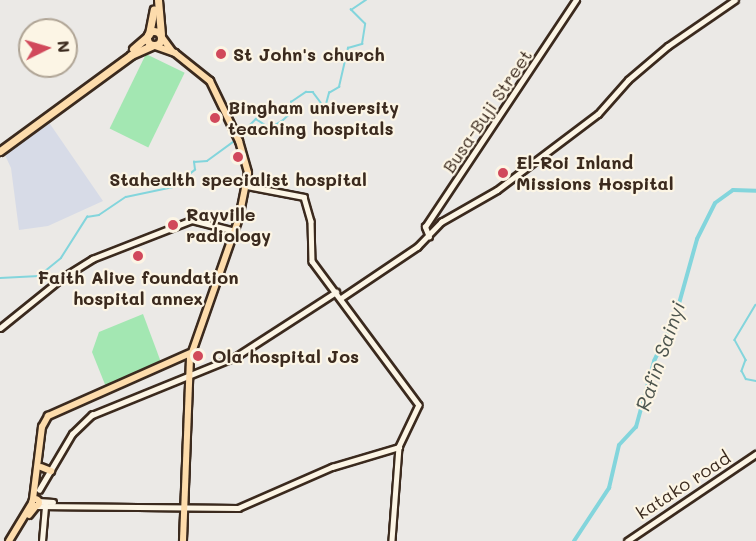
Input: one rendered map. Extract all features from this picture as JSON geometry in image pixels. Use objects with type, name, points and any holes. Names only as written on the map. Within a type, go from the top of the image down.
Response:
[{"type":"highway","points":[[0,149],[131,55],[160,43],[156,0]]},
{"type":"highway","points":[[154,46],[148,36],[156,0]]},
{"type":"highway","points":[[0,149],[154,31],[161,35]]},
{"type":"main road","points":[[161,35],[175,53],[210,81],[238,139],[247,186],[239,218],[231,228],[232,240],[188,360],[185,541]]},
{"type":"main road","points":[[154,46],[175,53]]},
{"type":"main road","points":[[189,374],[197,337]]},
{"type":"main road","points":[[36,502],[41,430],[38,418],[188,360]]},
{"type":"main road","points":[[41,430],[55,411]]},
{"type":"main road","points":[[11,541],[36,502],[42,467],[45,425],[55,411]]},
{"type":"main road","points":[[42,467],[51,471]]},
{"type":"street","name":"Busa-Buji Street","points":[[429,237],[425,227],[576,0]]},
{"type":"street","points":[[341,298],[429,237],[441,222],[497,190],[598,114],[628,80],[668,46],[735,0]]},
{"type":"street","points":[[247,186],[304,197],[311,221],[311,259],[419,405],[399,447],[392,541]]},
{"type":"street","points":[[0,327],[62,278],[92,259],[187,221],[231,228]]},
{"type":"street","points":[[39,490],[69,439],[88,418],[189,374],[237,356],[336,292]]},
{"type":"street","points":[[36,502],[204,508],[243,507],[332,467],[399,447]]},
{"type":"street","name":"katako road","points":[[627,541],[642,527],[756,454]]},
{"type":"street","points":[[36,502],[45,505],[186,507]]},
{"type":"street","points":[[42,541],[45,505]]},
{"type":"shaded area","points":[[48,121],[103,201],[48,226],[19,230],[11,168],[4,153]]},
{"type":"green space","points":[[146,54],[185,73],[148,147],[110,129]]},
{"type":"green space","points":[[143,314],[162,365],[106,387],[92,352],[99,332]]},
{"type":"waterway","points":[[240,135],[256,119],[270,128],[282,121],[291,113],[291,102],[306,92],[313,92],[325,108],[329,93],[339,87],[348,48],[362,44],[365,24],[351,10],[366,0]]},
{"type":"waterway","points":[[0,278],[39,276],[61,258],[87,217],[99,215],[126,197],[173,187],[195,170],[194,162],[207,161],[235,141]]},
{"type":"waterway","name":"Rafin Sainyi","points":[[574,541],[609,488],[619,445],[636,427],[654,361],[675,318],[697,239],[715,203],[733,190],[756,191]]},
{"type":"waterway","points":[[756,305],[735,340],[746,360],[742,371],[746,379],[756,381]]},
{"type":"place","name":"St John's church","points":[[221,54]]},
{"type":"place","name":"Bingham university teaching hospitals","points":[[215,118]]},
{"type":"place","name":"Stahealth specialist hospital","points":[[238,157]]},
{"type":"place","name":"El-Roi Inland Missions Hospital","points":[[503,173]]},
{"type":"place","name":"Rayville radiology","points":[[173,225]]},
{"type":"place","name":"Faith Alive foundation hospital annex","points":[[138,256]]},
{"type":"place","name":"Ola hospital Jos","points":[[198,356]]}]
